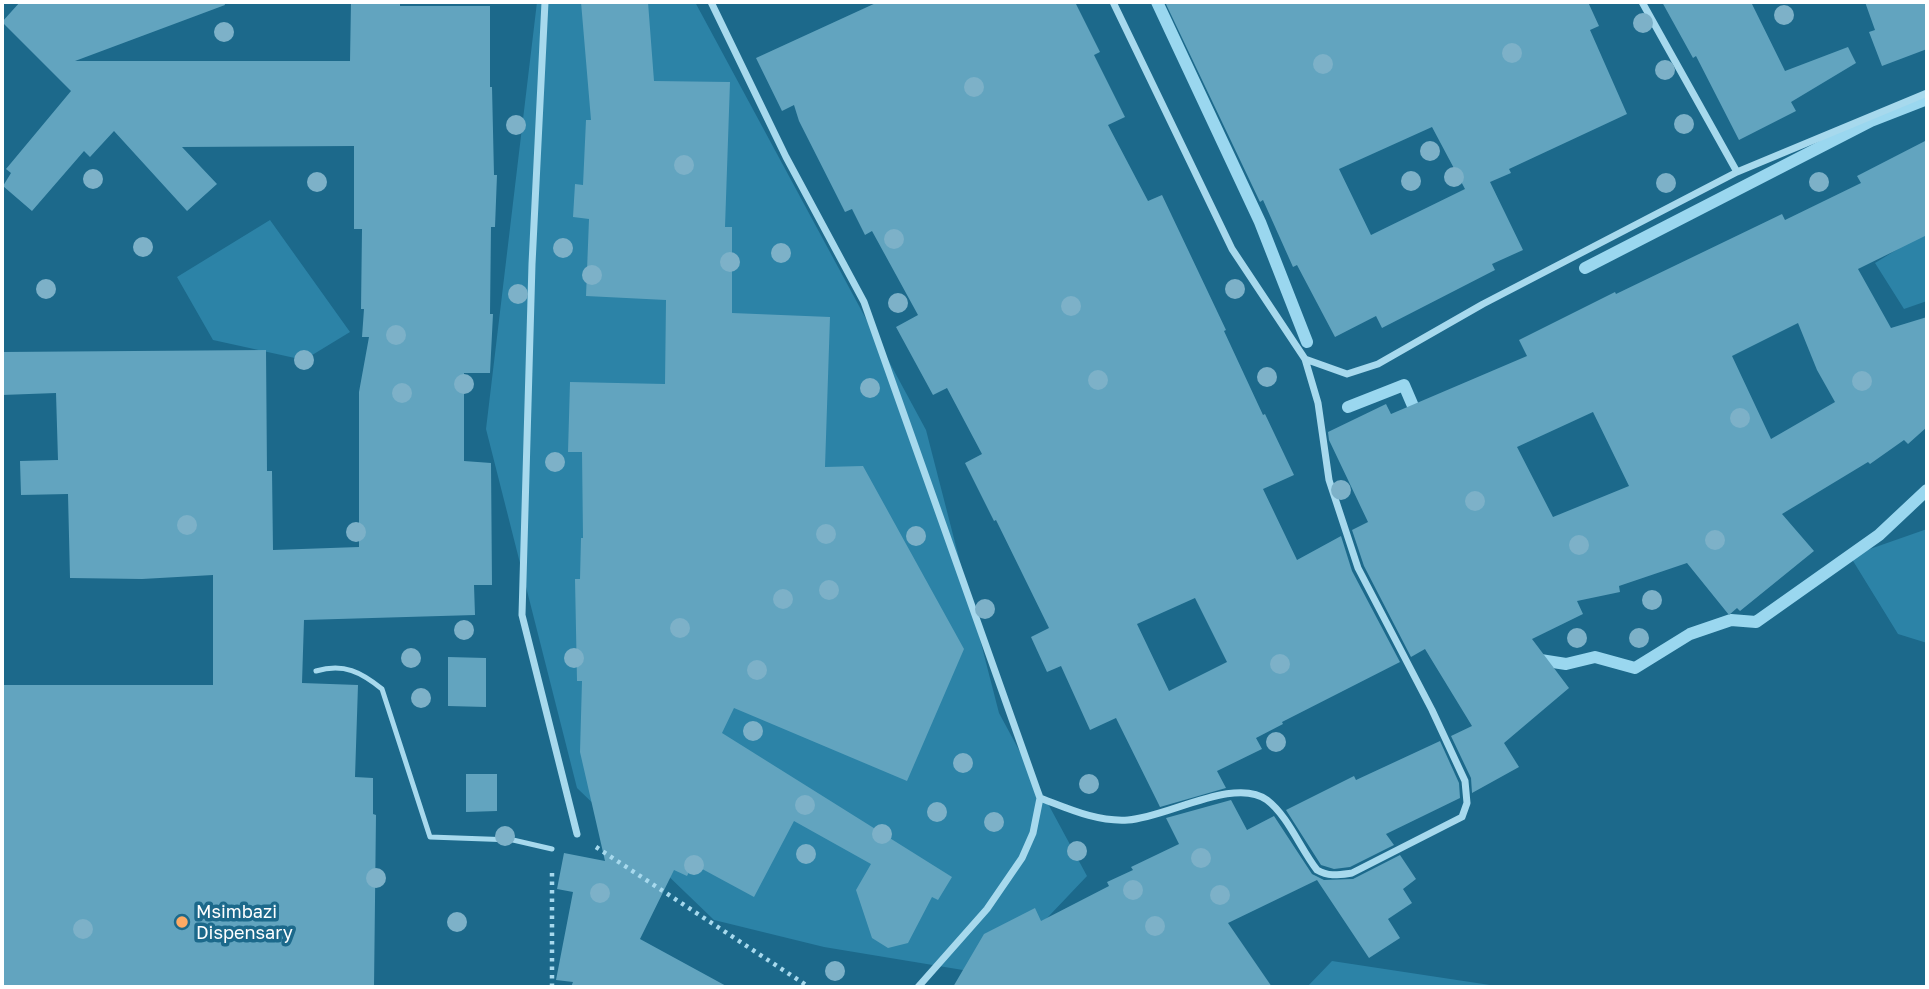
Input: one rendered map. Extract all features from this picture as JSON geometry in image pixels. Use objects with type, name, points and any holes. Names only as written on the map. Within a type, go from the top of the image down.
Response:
[{"type":"street","points":[[545,2],[532,264],[522,615],[577,834]]},
{"type":"street","points":[[711,2],[786,157],[864,302],[1040,798],[1033,833],[1022,858],[987,909],[918,987]]},
{"type":"street","points":[[1040,798],[1102,819],[1126,820],[1147,818],[1217,796],[1250,792],[1265,799],[1277,810],[1317,870],[1335,876],[1352,873],[1462,817],[1467,803],[1465,781],[1432,710],[1357,568],[1329,480],[1318,403],[1305,359],[1232,249],[1113,2]]},
{"type":"street","points":[[1642,2],[1737,172]]},
{"type":"street","points":[[1305,359],[1347,374],[1378,364],[1495,298],[1737,172],[1927,93]]},
{"type":"lane","points":[[316,671],[331,667],[363,673],[382,689],[430,836],[513,841],[552,849]]},
{"type":"path","points":[[577,834],[809,987]]},
{"type":"path","points":[[552,849],[552,987]]},
{"type":"shaded area","points":[[537,2],[695,2],[926,430],[999,713],[1087,876],[993,975],[824,947],[714,920],[577,788],[486,429]]},
{"type":"shaded area","points":[[270,220],[350,332],[304,360],[213,340],[177,277]]},
{"type":"shaded area","points":[[1927,231],[1927,301],[1904,309],[1875,263]]},
{"type":"shaded area","points":[[1927,529],[1927,643],[1898,634],[1850,556]]},
{"type":"shaded area","points":[[1332,961],[1503,987],[1307,987]]},
{"type":"building","points":[[20,2],[224,2],[225,5],[75,61],[350,61],[351,2],[400,2],[400,6],[490,6],[490,87],[494,175],[497,175],[495,227],[491,227],[490,314],[493,314],[490,373],[464,373],[464,461],[491,463],[492,585],[474,585],[475,615],[304,620],[302,683],[358,685],[355,777],[373,778],[373,814],[376,815],[374,987],[2,987],[2,685],[213,685],[213,575],[142,579],[70,578],[68,494],[21,495],[20,461],[58,460],[56,393],[2,395],[2,352],[266,350],[267,471],[272,471],[273,550],[359,547],[359,392],[369,337],[362,337],[362,229],[354,229],[354,146],[182,147],[217,184],[187,211],[114,131],[90,157],[84,151],[32,211],[3,186],[11,173],[6,169],[71,91],[2,22]]},
{"type":"building","points":[[581,2],[648,2],[654,81],[730,82],[725,227],[732,227],[732,313],[830,317],[825,467],[863,466],[964,649],[907,781],[734,708],[722,733],[952,877],[938,900],[932,897],[908,943],[888,948],[872,938],[856,890],[871,864],[794,821],[754,897],[693,864],[687,876],[674,870],[640,939],[728,987],[571,987],[573,982],[556,980],[573,892],[557,889],[564,853],[605,861],[580,752],[582,681],[577,681],[575,579],[580,579],[583,538],[582,452],[568,452],[570,382],[665,384],[666,300],[586,296],[589,219],[573,217],[575,184],[583,185],[586,120],[591,120]]},
{"type":"building","points":[[878,2],[1075,2],[1100,52],[1094,55],[1125,117],[1108,125],[1148,201],[1162,195],[1263,415],[1265,414],[1294,475],[1263,489],[1297,560],[1341,536],[1352,571],[1400,662],[1256,738],[1262,749],[1217,771],[1226,788],[1160,807],[1116,718],[1090,730],[1061,666],[1047,672],[1031,637],[1049,628],[965,463],[982,454],[947,388],[933,395],[896,327],[918,315],[872,231],[865,235],[852,209],[845,212],[799,121],[794,105],[782,111],[756,58]],"holes":[[[1195,598],[1227,662],[1169,691],[1137,624]]]},
{"type":"building","points":[[1165,2],[1588,2],[1599,26],[1590,30],[1627,114],[1509,169],[1511,173],[1490,182],[1523,250],[1492,264],[1495,270],[1382,328],[1376,316],[1335,337],[1297,265],[1293,267],[1263,200],[1260,202]],"holes":[[[1432,127],[1465,189],[1371,235],[1339,169]]]},
{"type":"building","points":[[1662,2],[1751,2],[1785,71],[1848,47],[1856,63],[1791,102],[1796,111],[1739,140],[1696,56],[1693,58]]},
{"type":"building","points":[[1865,2],[1927,2],[1927,49],[1882,66],[1869,32],[1875,30]]},
{"type":"building","points":[[1927,140],[1927,235],[1858,269],[1891,328],[1927,317],[1927,427],[1908,444],[1904,440],[1870,464],[1868,462],[1782,514],[1814,551],[1740,611],[1737,608],[1729,615],[1687,563],[1619,586],[1620,592],[1577,601],[1583,614],[1532,639],[1569,688],[1504,743],[1519,767],[1472,793],[1471,778],[1451,736],[1472,726],[1425,649],[1411,657],[1364,566],[1352,530],[1368,522],[1329,440],[1328,432],[1386,404],[1391,414],[1527,356],[1519,340],[1782,214],[1785,220],[1861,183],[1857,176]],"holes":[[[1798,323],[1817,370],[1835,402],[1771,439],[1732,356]],[[1593,412],[1629,486],[1553,517],[1517,447]]]},
{"type":"building","points":[[448,657],[486,658],[486,707],[448,706]]},
{"type":"building","points":[[1440,741],[1459,783],[1460,798],[1386,834],[1394,845],[1350,867],[1334,869],[1321,865],[1286,810],[1354,776],[1356,780]]},
{"type":"building","points":[[466,774],[497,774],[497,811],[466,812]]},
{"type":"building","points":[[1231,800],[1247,830],[1274,816],[1312,874],[1324,880],[1353,879],[1400,855],[1416,879],[1403,889],[1412,903],[1388,919],[1400,938],[1369,958],[1317,880],[1228,923],[1272,987],[953,987],[984,934],[1035,908],[1041,921],[1109,886],[1107,882],[1133,870],[1131,867],[1179,844],[1166,818]]},
{"type":"waterway","points":[[1157,2],[1260,222],[1307,342]]},
{"type":"waterway","points":[[1585,268],[1871,121],[1927,99]]},
{"type":"waterway","points":[[1348,407],[1404,385],[1419,420]]},
{"type":"waterway","points":[[1534,659],[1566,664],[1595,657],[1635,668],[1690,634],[1731,620],[1756,622],[1879,535],[1927,490]]},
{"type":"place","name":"Msimbazi Dispensary","points":[[182,922]]}]
